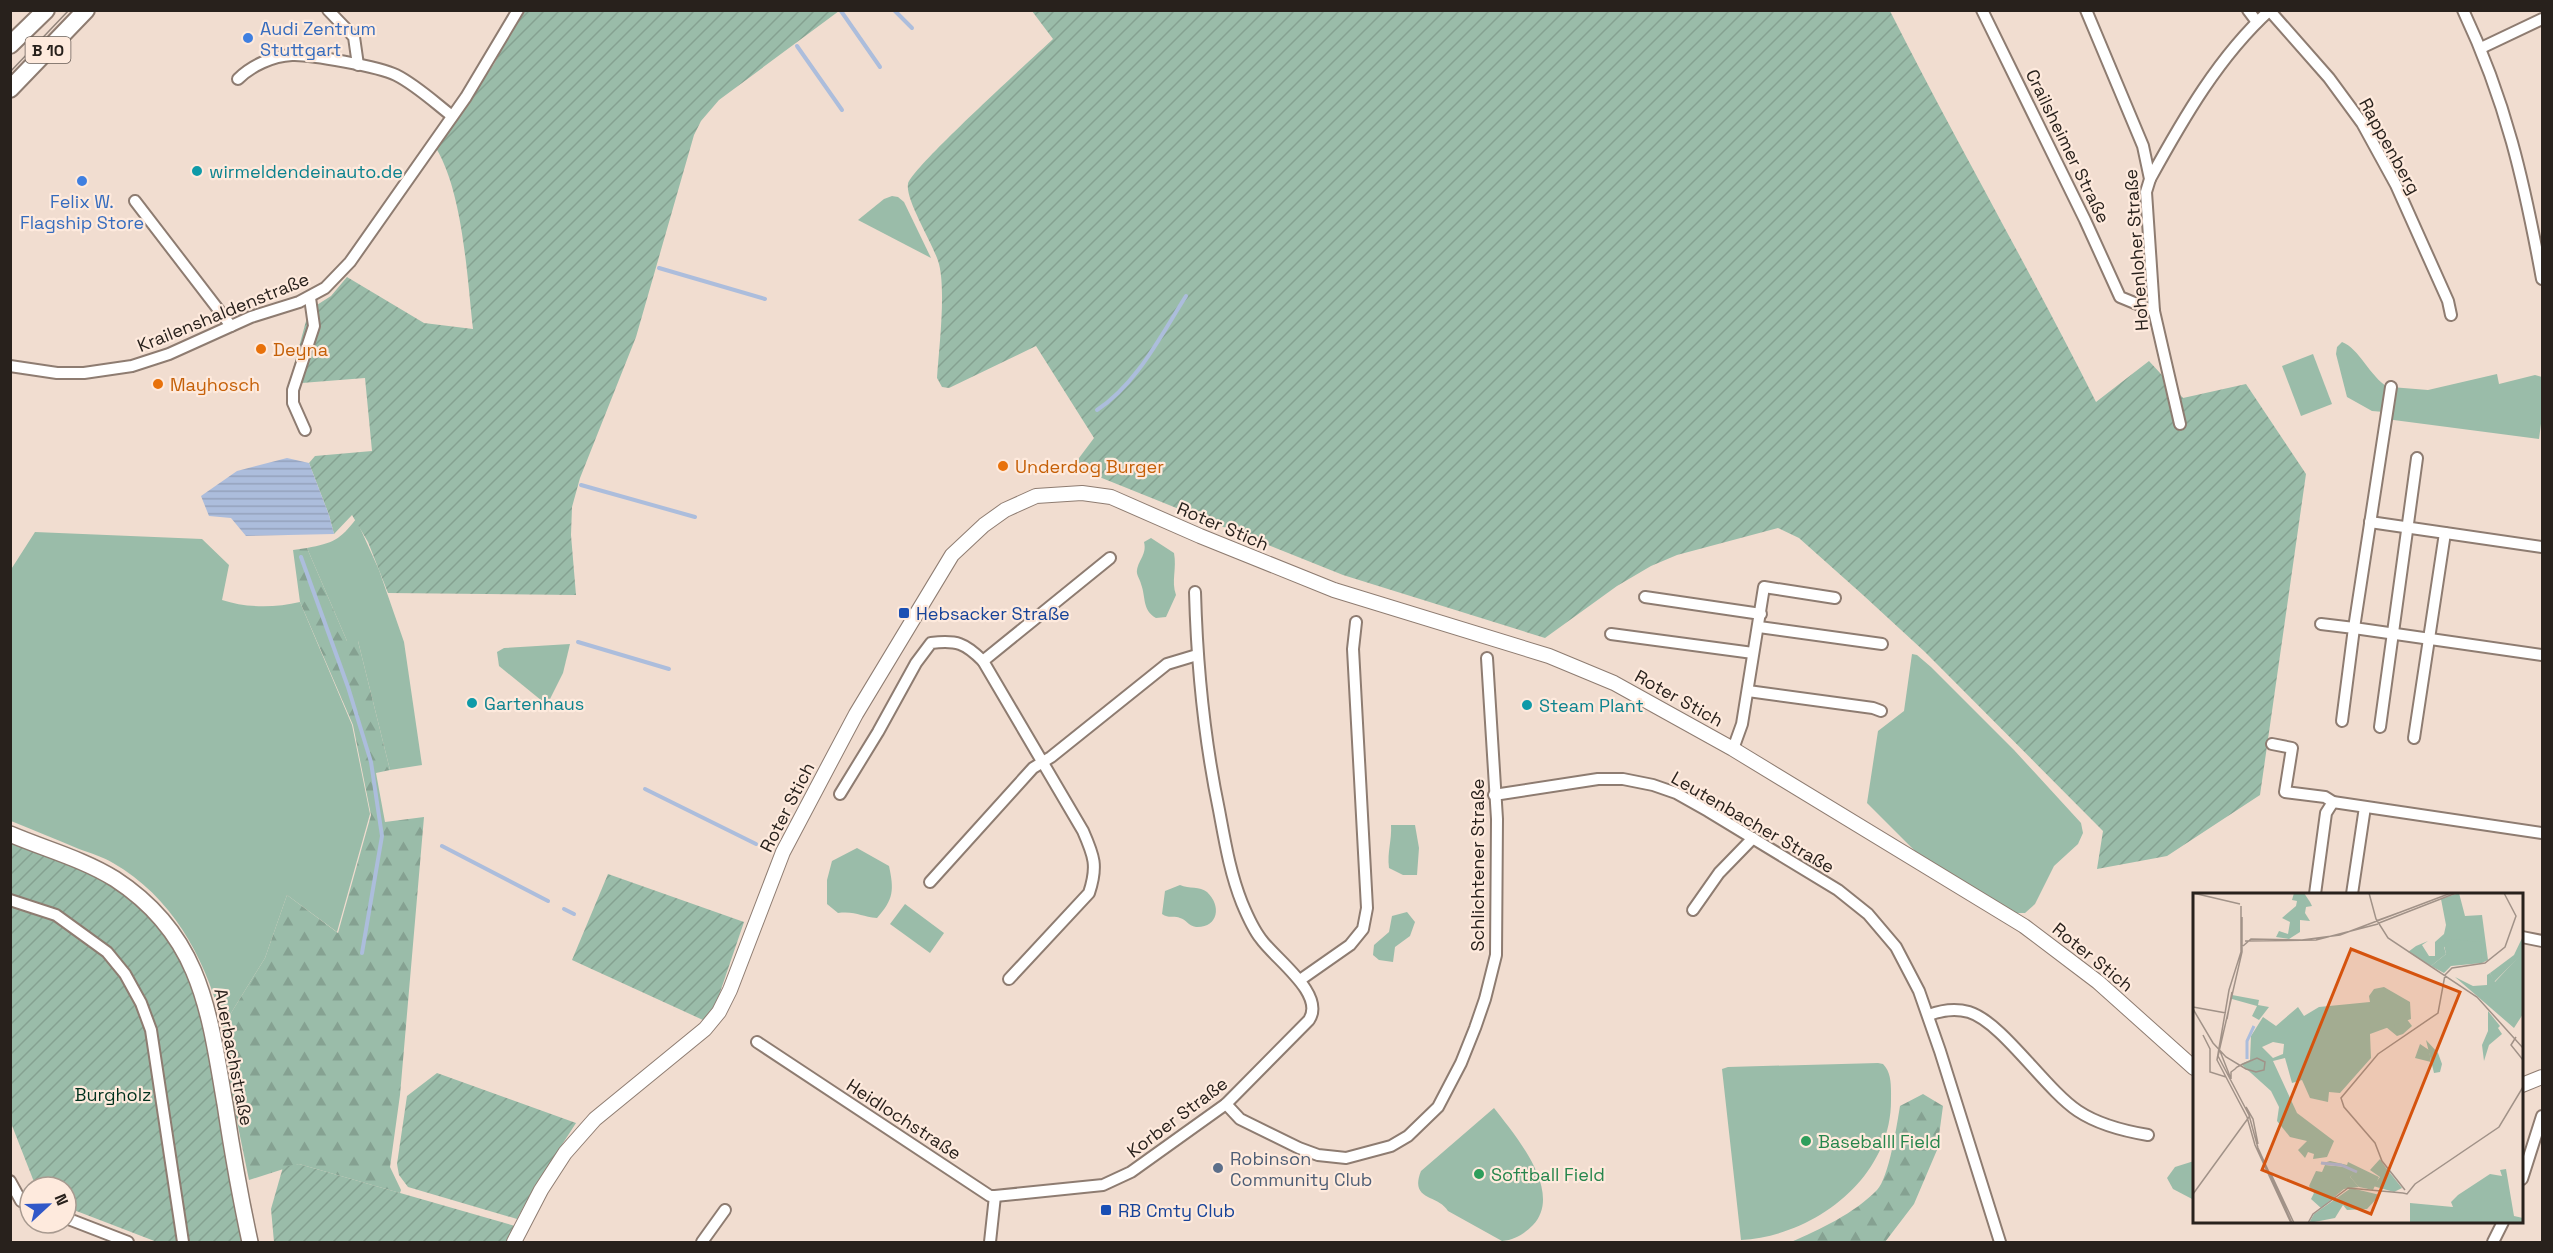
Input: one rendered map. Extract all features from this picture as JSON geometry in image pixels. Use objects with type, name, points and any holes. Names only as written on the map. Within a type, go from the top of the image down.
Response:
[{"type":"main road","name":"B 10","points":[[10,45],[46,10]]},
{"type":"main road","name":"B 10","points":[[10,89],[86,10]]},
{"type":"main road","name":"Auerbachstraße","points":[[10,834],[81,862],[122,884],[154,912],[184,952],[200,983],[209,1011],[233,1159],[250,1242]]},
{"type":"street","points":[[328,10],[354,36],[358,65]]},
{"type":"street","name":"Krailenshaldenstraße","points":[[10,366],[84,373],[123,368],[169,354],[251,317],[310,298],[326,288],[350,262],[486,67],[518,10]]},
{"type":"street","name":"Crailsheimer Straße","points":[[1982,10],[2085,220],[2120,297],[2154,311]]},
{"type":"street","name":"Hohenloher Straße","points":[[2086,10],[2143,146],[2150,178],[2146,192],[2154,311],[2180,424]]},
{"type":"street","points":[[2248,10],[2257,22]]},
{"type":"street","points":[[2463,10],[2500,97],[2519,164],[2542,279]]},
{"type":"street","points":[[2150,178],[2204,90],[2257,22],[2270,11]]},
{"type":"street","name":"Rappenberg","points":[[2270,11],[2346,99],[2378,150],[2444,290],[2451,315]]},
{"type":"street","points":[[2481,48],[2542,19]]},
{"type":"street","points":[[238,79],[246,70],[267,61],[292,55],[358,65],[394,74],[452,116]]},
{"type":"street","points":[[135,201],[231,327]]},
{"type":"street","points":[[305,430],[293,403],[293,390],[314,326],[310,298]]},
{"type":"street","points":[[2342,721],[2391,387]]},
{"type":"street","points":[[2380,726],[2417,458]]},
{"type":"street","name":"Roter Stich","points":[[514,1242],[541,1190],[565,1153],[595,1119],[705,1029],[719,1012],[730,990],[783,852],[856,714],[952,555],[984,525],[1005,510],[1036,496],[1082,493],[1112,497],[1200,536],[1334,590],[1565,661],[1614,682],[1733,749],[2024,926],[2098,982],[2193,1067]]},
{"type":"street","points":[[2370,522],[2542,547]]},
{"type":"street","points":[[2414,738],[2445,533]]},
{"type":"street","points":[[983,661],[1110,558]]},
{"type":"street","points":[[1733,749],[1742,724],[1764,587],[1835,598]]},
{"type":"street","name":"Korber Straße","points":[[995,1196],[1103,1185],[1131,1172],[1226,1104],[1313,1014],[1310,999],[1300,980],[1261,939],[1233,878],[1207,751],[1197,655],[1195,592]]},
{"type":"street","points":[[1645,597],[1761,614]]},
{"type":"street","points":[[1300,980],[1350,945],[1363,928],[1367,908],[1353,649],[1356,622]]},
{"type":"street","points":[[2321,624],[2393,634],[2428,636],[2542,655]]},
{"type":"street","points":[[1759,627],[1882,644]]},
{"type":"street","points":[[1611,634],[1753,653]]},
{"type":"street","points":[[840,794],[916,663],[931,643],[961,643],[983,661],[1083,831],[1094,856],[1095,876],[1089,893],[1009,979]]},
{"type":"street","points":[[930,882],[1017,783],[1167,664],[1197,655]]},
{"type":"street","name":"Schlichtener Straße","points":[[1226,1104],[1240,1119],[1299,1148],[1318,1155],[1346,1158],[1391,1146],[1408,1136],[1438,1107],[1461,1063],[1485,999],[1496,956],[1498,873],[1487,658]]},
{"type":"street","points":[[1748,691],[1881,711]]},
{"type":"street","points":[[2272,744],[2292,748],[2285,792],[2325,797],[2333,802],[2542,833]]},
{"type":"street","name":"Leutenbacher Straße","points":[[1494,795],[1598,779],[1640,781],[1676,793],[1838,890],[1868,914],[1887,934],[1904,960],[1929,1015],[2000,1242]]},
{"type":"street","points":[[2314,893],[2326,813],[2333,802]]},
{"type":"street","points":[[2352,893],[2365,807]]},
{"type":"street","points":[[1693,910],[1719,873],[1753,838]]},
{"type":"street","points":[[10,900],[56,915],[107,952],[125,974],[141,1003],[151,1030],[183,1242]]},
{"type":"street","points":[[2523,938],[2542,940]]},
{"type":"street","points":[[1929,1015],[1953,1009],[1977,1016],[1998,1032],[2052,1089],[2076,1110],[2103,1124],[2148,1135]]},
{"type":"street","name":"Heidlochstraße","points":[[757,1042],[990,1196],[995,1196]]},
{"type":"street","points":[[2523,1085],[2542,1077]]},
{"type":"street","points":[[2523,1176],[2542,1116]]},
{"type":"street","points":[[10,1181],[18,1196]]},
{"type":"street","points":[[990,1242],[995,1196]]},
{"type":"street","points":[[702,1242],[725,1209]]},
{"type":"street","points":[[78,1223],[128,1242]]},
{"type":"street","points":[[2493,1242],[2502,1223]]},
{"type":"green space","points":[[521,11],[839,11],[719,100],[701,121],[694,135],[636,337],[580,478],[572,507],[571,535],[576,595],[388,593],[368,542],[352,515],[334,534],[309,463],[315,456],[372,451],[365,378],[289,384],[309,310],[331,296],[347,277],[424,323],[473,329],[458,211],[445,167],[436,148],[494,64]]},
{"type":"green space","points":[[1032,11],[1890,11],[2096,402],[2149,361],[2183,398],[2246,384],[2306,474],[2260,795],[2167,856],[2097,869],[2103,831],[1925,652],[1799,538],[1778,528],[1677,555],[1651,566],[1617,586],[1545,638],[1343,575],[1077,468],[1079,458],[1094,438],[1036,346],[949,388],[942,387],[937,378],[942,289],[939,264],[911,201],[908,184],[914,174],[950,136],[1053,39]]},
{"type":"green space","points":[[892,196],[904,202],[931,258],[858,220],[884,199]]},
{"type":"green space","points":[[2342,342],[2354,350],[2376,377],[2388,387],[2384,412],[2372,411],[2347,397],[2336,354],[2337,347]]},
{"type":"green space","points":[[2313,354],[2332,404],[2301,416],[2282,366]]},
{"type":"green space","points":[[2497,374],[2499,384],[2535,375],[2542,377],[2542,416],[2539,439],[2386,419],[2391,387],[2428,390]]},
{"type":"green space","points":[[356,519],[379,570],[404,642],[422,765],[390,770],[358,641],[347,641],[307,548],[335,540]]},
{"type":"green space","points":[[35,532],[202,539],[229,565],[222,600],[241,605],[261,606],[300,602],[352,725],[370,814],[337,932],[287,895],[265,958],[223,1026],[216,1001],[197,955],[170,913],[154,894],[135,877],[109,861],[11,821],[10,571]]},
{"type":"green space","points":[[1151,538],[1174,553],[1176,595],[1166,617],[1156,618],[1148,611],[1137,574],[1144,553],[1144,542]]},
{"type":"green space","points":[[307,548],[347,641],[358,641],[390,770],[376,773],[385,822],[424,817],[400,1095],[390,1167],[401,1190],[400,1193],[299,1164],[249,1180],[232,1097],[223,1026],[265,958],[287,895],[338,933],[371,815],[353,725],[300,602],[293,550]]},
{"type":"green space","points":[[570,644],[563,673],[547,705],[499,666],[497,652],[504,648]]},
{"type":"green space","points":[[1912,654],[1917,655],[1931,667],[2014,750],[2081,823],[2083,833],[2078,844],[2054,866],[2035,904],[2025,913],[2015,913],[1919,855],[1867,803],[1878,731],[1904,711]]},
{"type":"green space","points":[[1391,825],[1415,825],[1419,848],[1417,875],[1403,875],[1389,868]]},
{"type":"green space","name":"Burgholz","points":[[11,839],[100,877],[129,895],[158,926],[181,958],[197,993],[207,1038],[242,1242],[157,1242],[78,1212],[78,1175],[31,1175],[11,1123]]},
{"type":"green space","points":[[857,848],[889,866],[892,882],[890,900],[877,918],[838,913],[827,904],[827,880],[832,861]]},
{"type":"green space","points":[[608,874],[744,922],[716,1004],[703,1020],[572,960]]},
{"type":"green space","points":[[1180,885],[1204,890],[1212,898],[1216,909],[1213,920],[1209,924],[1196,927],[1182,919],[1162,914],[1165,891]]},
{"type":"green space","points":[[905,904],[944,933],[930,953],[890,924]]},
{"type":"green space","points":[[1407,912],[1415,922],[1410,936],[1395,947],[1393,962],[1379,960],[1373,955],[1374,945],[1389,932],[1392,916]]},
{"type":"green space","name":"Baseballl Field","points":[[1883,1064],[1886,1068],[1890,1080],[1888,1128],[1878,1154],[1863,1177],[1844,1198],[1821,1214],[1795,1227],[1768,1236],[1741,1240],[1722,1069]]},
{"type":"green space","points":[[437,1073],[576,1123],[517,1219],[408,1187],[399,1175],[397,1164],[407,1096]]},
{"type":"green space","points":[[1923,1094],[1943,1106],[1937,1150],[1914,1204],[1885,1242],[1791,1242],[1848,1213],[1877,1190],[1889,1163],[1900,1106]]},
{"type":"green space","name":"Softball Field","points":[[1494,1108],[1533,1164],[1543,1197],[1541,1212],[1533,1225],[1519,1236],[1502,1241],[1426,1196],[1419,1188],[1418,1181],[1421,1171]]},
{"type":"green space","points":[[2193,1161],[2193,1199],[2173,1189],[2167,1178],[2175,1167]]},
{"type":"green space","points":[[299,1164],[515,1226],[507,1242],[274,1242],[271,1209],[283,1167]]},
{"type":"water","points":[[287,458],[309,463],[334,534],[246,536],[231,518],[209,516],[201,496],[237,471]]},
{"type":"waterway","points":[[894,10],[912,28]]},
{"type":"waterway","points":[[841,11],[880,67]]},
{"type":"waterway","points":[[797,46],[842,110]]},
{"type":"waterway","points":[[659,268],[765,299]]},
{"type":"waterway","points":[[1097,410],[1124,387],[1136,373],[1186,296]]},
{"type":"waterway","points":[[581,485],[695,517]]},
{"type":"waterway","points":[[301,557],[348,687],[371,762],[382,836],[362,953]]},
{"type":"waterway","points":[[578,642],[669,669]]},
{"type":"waterway","points":[[645,789],[756,844]]},
{"type":"waterway","points":[[442,846],[548,901]]},
{"type":"waterway","points":[[564,909],[574,914]]},
{"type":"tram line","points":[[10,72],[69,10]]},
{"type":"place","name":"Audi Zentrum Stuttgart","points":[[248,38]]},
{"type":"place","name":"wirmeldendeinauto.de","points":[[197,171]]},
{"type":"place","name":"Felix W. Flagship Store","points":[[82,181]]},
{"type":"place","name":"Deyna","points":[[261,349]]},
{"type":"place","name":"Mayhosch","points":[[158,384]]},
{"type":"place","name":"Underdog Burger","points":[[1003,466]]},
{"type":"place","name":"Hebsacker Straße","points":[[904,613]]},
{"type":"place","name":"Gartenhaus","points":[[472,703]]},
{"type":"place","name":"Steam Plant","points":[[1527,705]]},
{"type":"place","name":"Baseballl Field","points":[[1806,1141]]},
{"type":"place","name":"Robinson Community Club","points":[[1218,1168]]},
{"type":"place","name":"Softball Field","points":[[1479,1174]]},
{"type":"place","name":"RB Cmty Club","points":[[1106,1210]]}]
